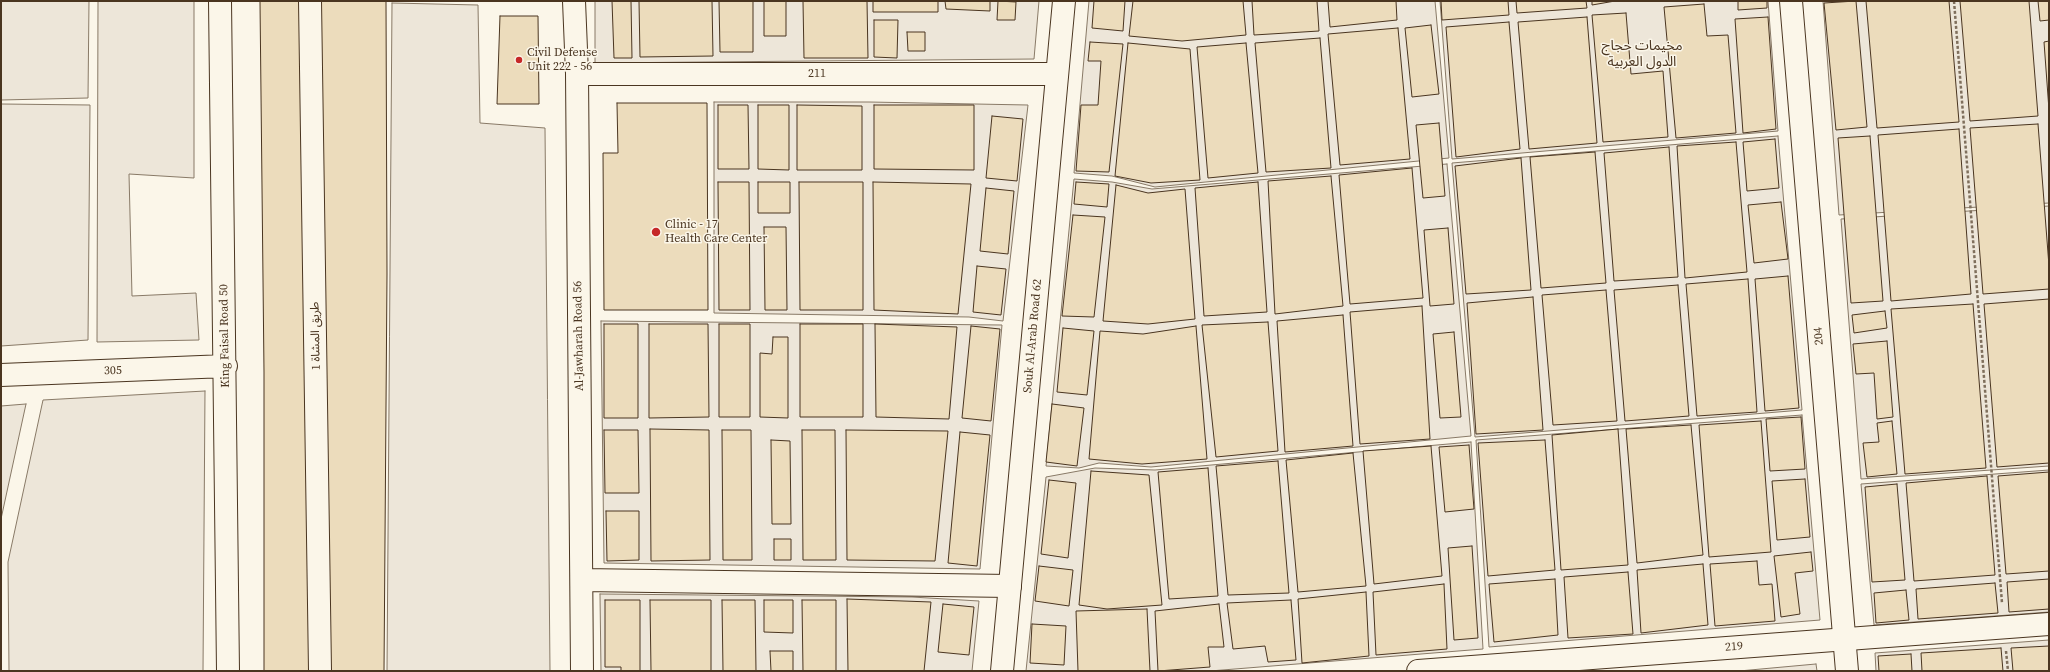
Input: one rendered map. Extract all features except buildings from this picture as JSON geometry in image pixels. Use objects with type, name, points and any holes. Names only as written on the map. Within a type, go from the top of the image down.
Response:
[{"type":"street","name":"King Faisal Road 50","points":[[220,1],[226,366],[228,671]]},
{"type":"street","name":"طريق المشاة 1","points":[[310,1],[320,671]]},
{"type":"street","name":"Al-Jawharah Road 56","points":[[574,1],[577,74],[582,671]]},
{"type":"street","name":"Souk Al-Arab Road 62","points":[[1002,671],[1064,1]]},
{"type":"street","name":"204","points":[[1792,1],[1847,671]]},
{"type":"street","name":"211","points":[[577,74],[1057,74]]},
{"type":"street","name":"305","points":[[1,375],[226,366]]},
{"type":"street","points":[[582,580],[1010,586]]},
{"type":"street","name":"219","points":[[1418,671],[1844,638],[2049,624]]},
{"type":"path","points":[[1954,1],[2008,671]]},
{"type":"shaded area","points":[[1,1],[89,1],[88,98],[1,100]]},
{"type":"shaded area","points":[[98,1],[194,1],[194,178],[129,174],[132,296],[196,293],[199,340],[97,342]]},
{"type":"shaded area","points":[[595,1],[1039,1],[1034,59],[595,63]]},
{"type":"shaded area","points":[[1089,1],[1435,1],[1449,158],[1155,187],[1112,176],[1074,173]]},
{"type":"shaded area","points":[[1440,1],[1768,1],[1778,131],[1452,159]]},
{"type":"shaded area","points":[[1823,1],[2049,1],[2049,203],[1839,215]]},
{"type":"shaded area","points":[[392,3],[478,5],[480,123],[545,128],[550,671],[387,671]]},
{"type":"shaded area","points":[[714,102],[869,102],[1028,105],[1003,321],[969,317],[714,313]]},
{"type":"shaded area","points":[[1,104],[90,105],[88,340],[1,346]]},
{"type":"shaded area","points":[[1778,136],[1802,410],[1475,437],[1452,163]]},
{"type":"shaded area","points":[[1447,164],[1471,436],[1151,467],[1099,463],[1079,468],[1046,466],[1074,179],[1112,182],[1152,189]]},
{"type":"shaded area","points":[[2049,206],[2049,466],[1861,479],[1841,219]]},
{"type":"shaded area","points":[[601,321],[1002,325],[980,569],[604,563]]},
{"type":"shaded area","points":[[205,391],[203,671],[9,671],[8,562],[43,400]]},
{"type":"shaded area","points":[[26,404],[1,519],[1,406]]},
{"type":"shaded area","points":[[1802,415],[1820,620],[1489,647],[1476,440]]},
{"type":"shaded area","points":[[1471,442],[1483,649],[1210,671],[1026,671],[1046,477],[1095,468],[1155,470]]},
{"type":"shaded area","points":[[2049,470],[2049,612],[1874,625],[1861,484]]},
{"type":"shaded area","points":[[600,594],[912,597],[979,601],[972,671],[601,671]]},
{"type":"shaded area","points":[[2049,640],[2049,671],[1876,671],[1875,653]]},
{"type":"shaded area","points":[[1816,664],[1817,671],[1739,671]]},
{"type":"place","name":"Civil Defense Unit 222 - 56","points":[[519,60]]},
{"type":"place","name":"Clinic - 17 Health Care Center","points":[[656,232]]},
{"type":"district","name":"مخيمات حجاج الدول العربية","points":[[1642,54]]}]
